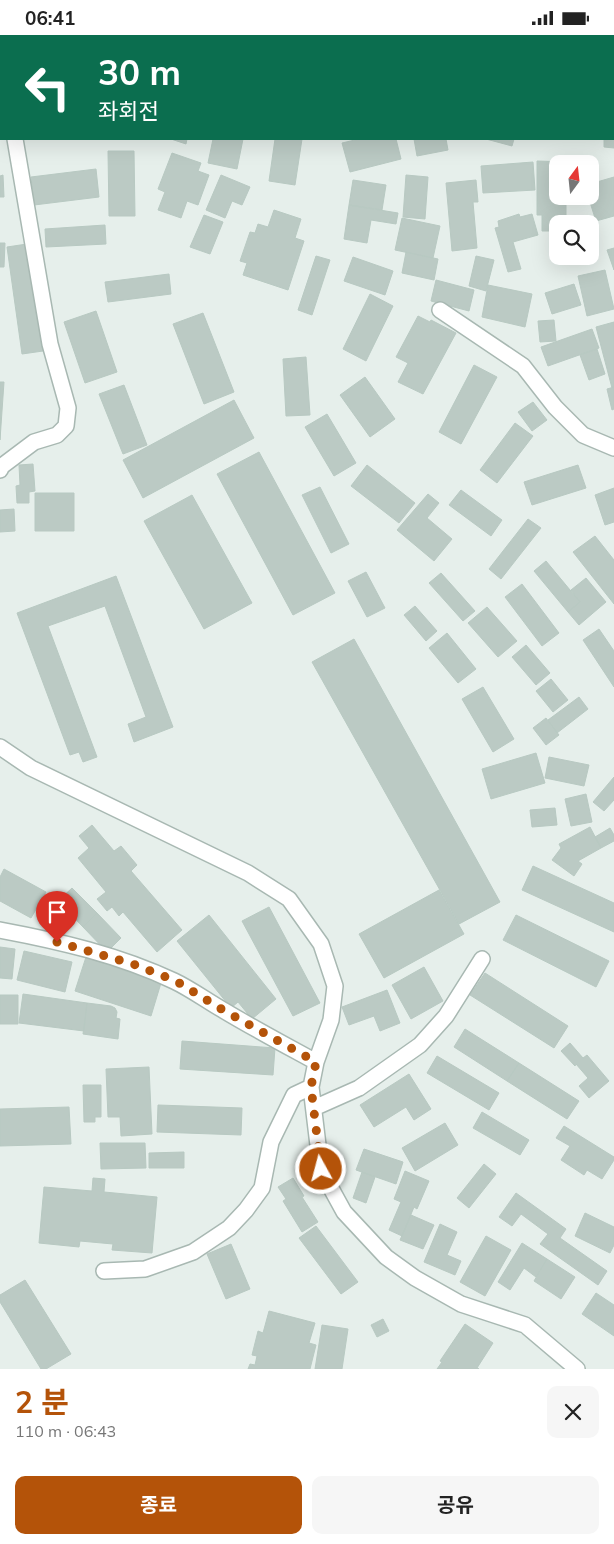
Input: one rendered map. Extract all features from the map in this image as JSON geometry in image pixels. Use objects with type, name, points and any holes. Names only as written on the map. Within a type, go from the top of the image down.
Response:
[{"type":"street","points":[[0,470],[34,442],[57,435],[66,426],[68,408],[50,343],[15,140]]},
{"type":"street","points":[[440,310],[523,366],[555,407],[583,435],[614,448]]},
{"type":"street","points":[[0,747],[31,768],[248,873],[289,899],[321,944],[335,986],[332,1020],[316,1062],[311,1087],[321,1169],[344,1212],[386,1257],[415,1278],[461,1304],[526,1325],[577,1369]]},
{"type":"street","points":[[0,929],[84,949],[133,964],[176,981],[223,1010],[316,1062]]},
{"type":"street","points":[[314,1108],[359,1088],[420,1045],[446,1016],[482,959]]},
{"type":"street","points":[[104,1271],[145,1269],[193,1252],[230,1228],[246,1211],[262,1188],[271,1142],[294,1095],[311,1087]]},
{"type":"building","points":[[174,140],[187,140],[186,144]]},
{"type":"building","points":[[213,140],[243,140],[237,169],[208,163]]},
{"type":"building","points":[[275,140],[302,140],[295,185],[269,181]]},
{"type":"building","points":[[355,140],[396,140],[401,159],[350,172],[342,143]]},
{"type":"building","points":[[414,140],[446,140],[448,150],[417,156]]},
{"type":"building","points":[[490,140],[514,140],[512,146]]},
{"type":"building","points":[[604,140],[614,140],[614,148],[604,147]]},
{"type":"building","points":[[108,151],[134,151],[135,216],[109,216]]},
{"type":"building","points":[[172,153],[201,163],[198,171],[209,175],[198,205],[187,201],[181,218],[158,210],[165,192],[158,189]]},
{"type":"building","points":[[537,161],[549,161],[549,205],[566,205],[566,215],[549,215],[549,231],[542,231],[542,215],[537,215]]},
{"type":"building","points":[[533,162],[535,190],[483,193],[481,166]]},
{"type":"building","points":[[96,169],[99,197],[34,205],[31,177]]},
{"type":"building","points":[[3,175],[4,197],[0,197],[0,176]]},
{"type":"building","points":[[221,175],[250,187],[242,205],[232,201],[225,218],[206,210]]},
{"type":"building","points":[[406,175],[428,177],[425,219],[403,217]]},
{"type":"building","points":[[614,177],[614,216],[599,220],[599,215],[594,215],[591,205],[599,205],[599,181]]},
{"type":"building","points":[[353,180],[386,185],[382,210],[349,205]]},
{"type":"building","points":[[476,180],[478,202],[473,202],[477,248],[452,251],[446,183]]},
{"type":"building","points":[[349,205],[398,213],[396,224],[371,220],[367,243],[344,239]]},
{"type":"building","points":[[274,210],[301,219],[295,238],[304,241],[288,290],[243,275],[247,263],[240,261],[250,232],[255,233],[258,224],[268,227]]},
{"type":"building","points":[[519,214],[520,217],[532,214],[538,235],[513,242],[521,269],[508,272],[495,228],[499,227],[498,221]]},
{"type":"building","points":[[204,215],[223,222],[210,254],[190,247]]},
{"type":"building","points":[[402,218],[440,226],[433,258],[395,250]]},
{"type":"building","points":[[105,225],[106,244],[46,247],[45,229]]},
{"type":"building","points":[[0,243],[5,243],[4,267],[0,267]]},
{"type":"building","points":[[27,244],[43,351],[22,354],[7,247]]},
{"type":"building","points":[[614,248],[614,270],[607,250]]},
{"type":"building","points":[[406,252],[438,259],[434,280],[402,273]]},
{"type":"building","points":[[316,256],[330,260],[312,315],[298,310]]},
{"type":"building","points":[[476,256],[494,260],[486,291],[469,286]]},
{"type":"building","points":[[353,257],[393,271],[385,295],[344,281]]},
{"type":"building","points":[[605,270],[614,309],[587,316],[578,276]]},
{"type":"building","points":[[169,274],[171,294],[108,302],[105,282]]},
{"type":"building","points":[[436,280],[474,290],[469,311],[431,301]]},
{"type":"building","points":[[574,284],[581,305],[552,314],[545,293]]},
{"type":"building","points":[[488,285],[532,294],[525,327],[482,317]]},
{"type":"building","points":[[370,294],[393,306],[366,361],[343,349]]},
{"type":"building","points":[[96,311],[117,372],[85,383],[64,322]]},
{"type":"building","points":[[203,313],[234,392],[204,404],[173,324]]},
{"type":"building","points":[[418,316],[430,322],[431,320],[456,333],[423,394],[398,382],[408,363],[396,357]]},
{"type":"building","points":[[554,320],[556,341],[540,342],[538,321]]},
{"type":"building","points":[[614,322],[614,387],[612,388],[596,327]]},
{"type":"building","points":[[592,329],[599,348],[548,366],[541,347]]},
{"type":"building","points":[[597,349],[605,374],[589,380],[580,355]]},
{"type":"building","points":[[306,357],[310,415],[286,416],[283,359]]},
{"type":"building","points":[[474,365],[497,377],[461,444],[439,432]]},
{"type":"building","points":[[365,377],[395,419],[370,437],[340,395]]},
{"type":"building","points":[[0,382],[4,382],[0,440]]},
{"type":"building","points":[[124,385],[147,445],[123,454],[99,394]]},
{"type":"building","points":[[614,387],[614,409],[612,410],[607,389]]},
{"type":"building","points":[[234,400],[254,438],[143,498],[123,460]]},
{"type":"building","points":[[533,402],[547,420],[532,431],[518,412]]},
{"type":"building","points":[[327,414],[356,463],[334,476],[305,427]]},
{"type":"building","points":[[515,423],[533,436],[497,483],[480,470]]},
{"type":"building","points":[[259,452],[335,593],[293,615],[217,474]]},
{"type":"building","points":[[33,464],[35,491],[29,492],[29,503],[17,503],[16,486],[20,485],[19,465]]},
{"type":"building","points":[[367,465],[415,503],[399,523],[351,486]]},
{"type":"building","points":[[578,465],[586,488],[532,505],[524,482]]},
{"type":"building","points":[[320,487],[349,544],[331,553],[302,495]]},
{"type":"building","points":[[614,488],[614,522],[605,525],[595,495]]},
{"type":"building","points":[[461,490],[502,520],[491,536],[449,505]]},
{"type":"building","points":[[35,493],[74,493],[74,531],[35,531]]},
{"type":"building","points":[[428,494],[439,503],[427,518],[452,539],[434,561],[397,530]]},
{"type":"building","points":[[192,495],[252,603],[204,629],[144,521]]},
{"type":"building","points":[[14,509],[15,531],[0,532],[0,510]]},
{"type":"building","points":[[528,519],[541,528],[501,579],[489,569]]},
{"type":"building","points":[[595,536],[614,560],[614,604],[573,552]]},
{"type":"building","points":[[546,561],[580,602],[568,612],[534,571]]},
{"type":"building","points":[[366,572],[385,608],[367,617],[348,581]]},
{"type":"building","points":[[441,573],[475,611],[463,621],[429,583]]},
{"type":"building","points":[[116,576],[173,727],[134,742],[128,724],[146,717],[105,606],[48,626],[97,757],[83,762],[79,752],[70,755],[17,613]]},
{"type":"building","points":[[586,578],[606,602],[579,625],[568,612],[580,602],[571,590]]},
{"type":"building","points":[[522,584],[559,633],[542,646],[505,597]]},
{"type":"building","points":[[415,606],[437,631],[426,641],[404,615]]},
{"type":"building","points":[[487,607],[517,641],[498,657],[468,623]]},
{"type":"building","points":[[599,629],[614,651],[614,687],[583,640]]},
{"type":"building","points":[[447,633],[476,669],[458,683],[429,648]]},
{"type":"building","points":[[354,639],[500,902],[459,924],[312,662]]},
{"type":"building","points":[[526,645],[550,673],[536,685],[512,657]]},
{"type":"building","points":[[551,679],[568,700],[553,712],[536,691]]},
{"type":"building","points":[[483,687],[514,739],[493,752],[462,699]]},
{"type":"building","points":[[579,697],[588,709],[557,733],[548,720]]},
{"type":"building","points":[[546,718],[559,735],[546,745],[533,728]]},
{"type":"building","points":[[536,753],[545,783],[491,799],[482,769]]},
{"type":"building","points":[[549,757],[589,765],[584,786],[545,778]]},
{"type":"building","points":[[614,777],[614,800],[604,811],[593,802]]},
{"type":"building","points":[[586,794],[592,822],[571,826],[565,799]]},
{"type":"building","points":[[555,808],[557,825],[532,827],[530,810]]},
{"type":"building","points":[[92,825],[114,851],[121,846],[137,865],[131,871],[182,930],[157,952],[123,912],[119,916],[112,907],[107,911],[97,899],[106,892],[78,858],[89,848],[79,836]]},
{"type":"building","points":[[590,827],[601,848],[578,861],[582,864],[574,876],[552,860],[561,848],[559,844]]},
{"type":"building","points":[[610,828],[614,835],[614,841],[601,848],[595,837]]},
{"type":"building","points":[[533,866],[614,903],[614,932],[522,890]]},
{"type":"building","points":[[4,869],[46,892],[31,918],[0,901],[0,877]]},
{"type":"building","points":[[72,888],[97,913],[83,927],[58,901]]},
{"type":"building","points":[[439,890],[464,934],[384,978],[359,934]]},
{"type":"building","points":[[269,907],[320,1003],[293,1016],[242,921]]},
{"type":"building","points":[[97,913],[121,938],[107,952],[83,927]]},
{"type":"building","points":[[209,915],[276,999],[252,1019],[238,1002],[231,1008],[177,941]]},
{"type":"building","points":[[516,915],[609,961],[596,987],[503,940]]},
{"type":"building","points":[[0,947],[15,949],[12,979],[0,978]]},
{"type":"building","points":[[24,951],[72,962],[65,992],[17,980]]},
{"type":"building","points":[[86,957],[161,983],[151,1016],[75,991]]},
{"type":"building","points":[[424,967],[443,1001],[411,1019],[392,985]]},
{"type":"building","points":[[485,973],[568,1026],[554,1048],[470,995]]},
{"type":"building","points":[[387,990],[400,1023],[380,1031],[374,1016],[349,1025],[342,1007]]},
{"type":"building","points":[[23,994],[87,1003],[84,1031],[19,1023]]},
{"type":"building","points":[[0,995],[18,995],[18,1024],[0,1024]]},
{"type":"building","points":[[87,1003],[115,1008],[117,1012],[116,1018],[120,1019],[118,1039],[83,1034]]},
{"type":"building","points":[[465,1029],[519,1063],[507,1081],[454,1047]]},
{"type":"building","points":[[182,1041],[275,1048],[273,1075],[180,1069]]},
{"type":"building","points":[[570,1043],[583,1058],[587,1055],[609,1081],[589,1098],[579,1086],[588,1078],[561,1051]]},
{"type":"building","points":[[437,1056],[499,1093],[489,1110],[427,1073]]},
{"type":"building","points":[[519,1063],[579,1101],[567,1119],[507,1081]]},
{"type":"building","points":[[149,1067],[152,1134],[121,1136],[120,1117],[108,1117],[106,1069]]},
{"type":"building","points":[[409,1074],[431,1109],[414,1120],[406,1107],[374,1127],[360,1105]]},
{"type":"building","points":[[83,1085],[101,1085],[101,1117],[95,1117],[95,1122],[84,1122]]},
{"type":"building","points":[[158,1105],[242,1108],[241,1135],[157,1132]]},
{"type":"building","points":[[69,1107],[71,1144],[0,1146],[0,1109]]},
{"type":"building","points":[[482,1112],[529,1140],[520,1155],[473,1128]]},
{"type":"building","points":[[445,1123],[458,1145],[415,1171],[402,1148]]},
{"type":"building","points":[[564,1126],[614,1157],[602,1179],[587,1170],[584,1175],[561,1160],[570,1146],[556,1138]]},
{"type":"building","points":[[100,1143],[145,1143],[146,1168],[101,1169]]},
{"type":"building","points":[[364,1149],[403,1162],[396,1184],[356,1170]]},
{"type":"building","points":[[184,1152],[184,1168],[149,1168],[149,1153]]},
{"type":"building","points":[[484,1164],[496,1174],[469,1208],[457,1198]]},
{"type":"building","points":[[405,1171],[429,1181],[417,1209],[414,1207],[402,1236],[389,1230],[401,1202],[394,1199]]},
{"type":"building","points":[[362,1172],[375,1177],[366,1203],[353,1198]]},
{"type":"building","points":[[93,1178],[105,1179],[104,1192],[157,1197],[152,1253],[112,1250],[113,1244],[80,1241],[79,1247],[39,1243],[44,1187],[92,1191]]},
{"type":"building","points":[[293,1178],[304,1196],[302,1197],[318,1222],[302,1232],[283,1201],[286,1199],[278,1187]]},
{"type":"building","points":[[516,1193],[566,1229],[560,1238],[607,1271],[598,1285],[540,1244],[548,1234],[521,1214],[512,1226],[499,1217]]},
{"type":"building","points":[[585,1213],[614,1227],[614,1245],[610,1253],[575,1236]]},
{"type":"building","points":[[411,1215],[434,1225],[423,1249],[400,1240]]},
{"type":"building","points":[[440,1224],[457,1232],[447,1255],[461,1261],[455,1275],[424,1262]]},
{"type":"building","points":[[316,1226],[358,1282],[341,1294],[299,1238]]},
{"type":"building","points":[[486,1236],[511,1250],[485,1296],[460,1282]]},
{"type":"building","points":[[522,1243],[547,1259],[536,1277],[524,1268],[510,1290],[498,1282]]},
{"type":"building","points":[[231,1244],[250,1289],[226,1299],[207,1254]]},
{"type":"building","points":[[547,1259],[575,1277],[561,1299],[534,1281]]},
{"type":"building","points":[[25,1280],[71,1354],[46,1369],[41,1369],[0,1302],[0,1295]]},
{"type":"building","points":[[596,1293],[614,1305],[614,1336],[582,1314]]},
{"type":"building","points":[[269,1311],[315,1323],[309,1343],[316,1345],[310,1369],[248,1369],[250,1364],[255,1365],[257,1356],[252,1355],[258,1331],[263,1333]]},
{"type":"building","points":[[383,1319],[389,1331],[377,1337],[371,1325]]},
{"type":"building","points":[[465,1324],[493,1343],[477,1368],[479,1369],[437,1369],[442,1362],[440,1361]]},
{"type":"building","points":[[322,1325],[348,1329],[342,1369],[315,1369]]},
{"type":"route","points":[[57,942],[133,964],[176,981],[223,1010],[316,1062],[311,1087],[321,1169]]}]
